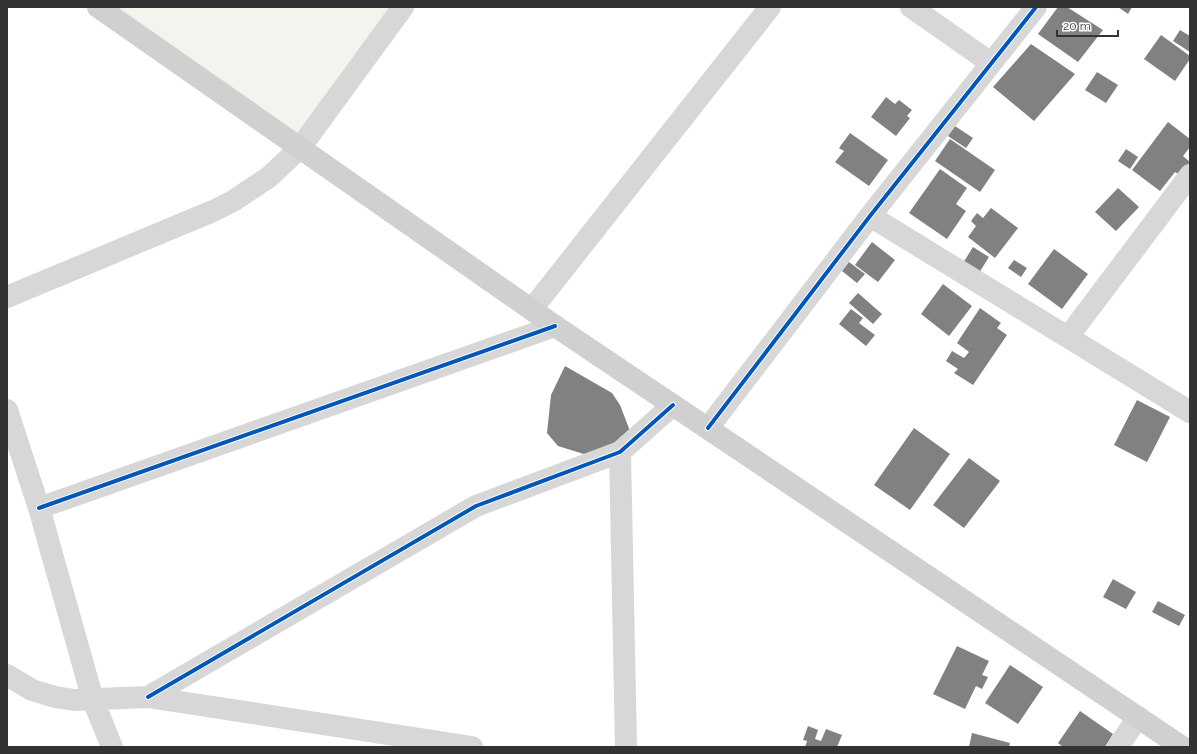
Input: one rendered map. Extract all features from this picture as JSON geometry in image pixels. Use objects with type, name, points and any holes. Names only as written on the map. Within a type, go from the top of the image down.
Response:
[{"type":"main road","points":[[98,7],[555,326],[1182,747]]},
{"type":"street","points":[[7,297],[213,211],[233,201],[269,177],[300,148],[403,7]]},
{"type":"street","points":[[532,309],[770,7]]},
{"type":"street","points":[[911,7],[991,63]]},
{"type":"street","points":[[708,428],[870,216],[1036,7]]},
{"type":"street","points":[[1068,337],[1190,175]]},
{"type":"street","points":[[870,216],[1190,412]]},
{"type":"street","points":[[38,508],[555,326]]},
{"type":"street","points":[[148,697],[476,506],[620,452],[673,405]]},
{"type":"street","points":[[7,410],[38,508],[93,700],[112,747]]},
{"type":"street","points":[[620,452],[626,747]]},
{"type":"street","points":[[7,675],[32,690],[55,697],[74,700],[148,697],[472,747]]},
{"type":"street","points":[[1118,747],[1138,717]]},
{"type":"shaded area","points":[[108,7],[403,7],[300,148]]},
{"type":"building","points":[[1058,7],[1067,7],[1103,30],[1078,62],[1038,34]]},
{"type":"building","points":[[1118,7],[1132,7],[1128,14]]},
{"type":"building","points":[[1180,30],[1190,36],[1190,52],[1173,41]]},
{"type":"building","points":[[1161,35],[1190,56],[1190,59],[1175,81],[1144,59]]},
{"type":"building","points":[[1031,44],[1075,74],[1034,121],[993,87]]},
{"type":"building","points":[[1097,72],[1118,85],[1106,103],[1085,90]]},
{"type":"building","points":[[886,97],[895,104],[899,100],[912,110],[907,116],[910,118],[896,136],[871,117]]},
{"type":"building","points":[[1168,122],[1190,139],[1190,147],[1183,156],[1190,162],[1180,175],[1175,172],[1160,191],[1132,170]]},
{"type":"building","points":[[955,126],[973,138],[966,148],[948,136]]},
{"type":"building","points":[[850,133],[888,160],[869,186],[835,162],[844,151],[839,148]]},
{"type":"building","points":[[950,139],[995,170],[980,192],[935,161]]},
{"type":"building","points":[[1126,149],[1138,157],[1130,169],[1118,161]]},
{"type":"building","points":[[940,169],[967,188],[956,204],[966,211],[947,239],[909,213]]},
{"type":"building","points":[[1118,188],[1139,207],[1116,231],[1095,212]]},
{"type":"building","points":[[991,208],[1018,228],[995,258],[968,237],[976,226],[971,221],[977,213],[983,218]]},
{"type":"building","points":[[872,242],[895,260],[878,282],[855,265]]},
{"type":"building","points":[[973,247],[989,257],[979,273],[963,263]]},
{"type":"building","points":[[1054,249],[1088,274],[1062,309],[1028,284]]},
{"type":"building","points":[[1014,260],[1027,268],[1021,277],[1008,268]]},
{"type":"building","points":[[849,262],[865,274],[857,283],[842,271]]},
{"type":"building","points":[[943,284],[972,306],[949,336],[921,314]]},
{"type":"building","points":[[858,293],[882,314],[873,324],[849,303]]},
{"type":"building","points":[[980,308],[1001,323],[997,328],[1007,335],[973,385],[954,373],[958,369],[946,361],[952,351],[964,358],[969,352],[957,343]]},
{"type":"building","points":[[851,309],[863,318],[859,323],[875,335],[866,346],[839,324]]},
{"type":"building","points":[[565,366],[612,393],[620,405],[630,431],[622,442],[587,455],[558,446],[547,433],[551,395]]},
{"type":"building","points":[[1137,400],[1170,417],[1147,462],[1114,445]]},
{"type":"building","points":[[914,428],[950,454],[910,510],[874,485]]},
{"type":"building","points":[[969,458],[1000,481],[964,528],[933,505]]},
{"type":"building","points":[[1113,579],[1136,592],[1126,609],[1103,597]]},
{"type":"building","points":[[1158,601],[1185,615],[1179,626],[1152,612]]},
{"type":"building","points":[[957,646],[989,661],[982,675],[988,677],[982,689],[976,686],[965,709],[933,694]]},
{"type":"building","points":[[1010,665],[1043,687],[1018,724],[985,703]]},
{"type":"building","points":[[1080,711],[1113,734],[1105,747],[1063,747],[1058,743]]},
{"type":"building","points":[[808,726],[818,730],[815,739],[821,741],[826,729],[842,735],[837,747],[805,747],[807,741],[803,740]]},
{"type":"building","points":[[972,733],[1010,743],[1009,747],[969,747]]},
{"type":"cycle path","points":[[708,428],[870,216],[1036,7]]},
{"type":"cycle path","points":[[39,508],[555,326]]},
{"type":"cycle path","points":[[148,697],[476,506],[620,452],[673,405]]}]
